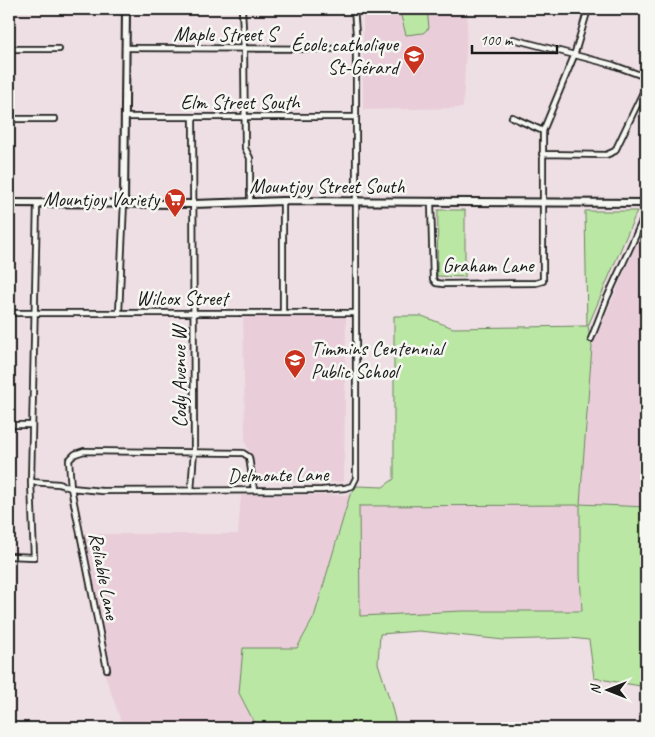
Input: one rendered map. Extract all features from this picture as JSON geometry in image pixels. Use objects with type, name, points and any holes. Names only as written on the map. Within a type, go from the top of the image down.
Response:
[{"type":"street","points":[[119,313],[124,202],[126,9]]},
{"type":"street","points":[[242,9],[244,148],[250,158],[250,202]]},
{"type":"street","points":[[354,9],[356,49],[356,313]]},
{"type":"street","points":[[542,202],[543,131],[574,56],[588,9]]},
{"type":"street","points":[[513,39],[643,76],[646,84],[615,151],[606,155],[542,154]]},
{"type":"street","name":"Maple Street S","points":[[125,48],[356,49]]},
{"type":"street","points":[[9,49],[59,49]]},
{"type":"street","name":"Elm Street South","points":[[124,117],[355,117]]},
{"type":"street","name":"Cody Avenue W","points":[[191,491],[194,451],[193,117]]},
{"type":"street","points":[[512,117],[543,131]]},
{"type":"street","points":[[9,119],[55,119]]},
{"type":"street","points":[[283,201],[283,313]]},
{"type":"street","name":"Mountjoy Street South","points":[[9,203],[124,202],[193,204],[283,201],[646,203]]},
{"type":"street","name":"Graham Lane","points":[[431,202],[433,279],[443,284],[536,283],[543,281],[542,202]]},
{"type":"street","points":[[9,556],[34,557],[31,482],[37,203]]},
{"type":"street","points":[[591,339],[607,298],[646,213]]},
{"type":"street","name":"Wilcox Street","points":[[9,313],[356,313]]},
{"type":"street","name":"Delmonte Lane","points":[[31,482],[59,484],[72,488],[102,491],[322,490],[352,486],[356,478],[356,313]]},
{"type":"street","points":[[9,426],[32,425]]},
{"type":"street","name":"Reliable Lane","points":[[106,669],[72,488],[69,460],[75,454],[84,451],[194,451]]},
{"type":"street","points":[[194,451],[243,453],[249,457],[254,490]]},
{"type":"shaded area","name":"École catholique St-Gérard","points":[[363,9],[468,9],[463,108],[363,110]]},
{"type":"shaded area","points":[[646,222],[646,507],[580,505],[582,611],[412,614],[360,617],[359,506],[580,504],[592,347]]},
{"type":"shaded area","name":"Timmins Centennial Public School","points":[[346,316],[344,482],[258,481],[245,441],[243,317]]},
{"type":"shaded area","points":[[241,495],[350,495],[315,617],[297,648],[239,693],[257,728],[123,728],[104,672],[76,534],[238,534]]},
{"type":"green space","points":[[396,9],[427,9],[429,28],[423,33],[406,35],[401,16]]},
{"type":"green space","points":[[438,210],[465,210],[465,277],[437,276]]},
{"type":"green space","points":[[585,211],[637,211],[588,326],[592,347],[580,504],[646,507],[646,687],[594,678],[589,640],[571,638],[504,640],[419,631],[380,634],[378,663],[397,728],[257,728],[239,693],[243,648],[297,648],[314,617],[350,495],[357,486],[383,487],[394,479],[394,316],[422,316],[453,328],[587,326]],"holes":[[[580,505],[582,611],[462,611],[360,616],[359,506]]]},
{"type":"place","name":"École catholique St-Gérard","points":[[414,75]]},
{"type":"place","name":"Mountjoy Variety","points":[[175,218]]},
{"type":"place","name":"Timmins Centennial Public School","points":[[295,379]]}]
